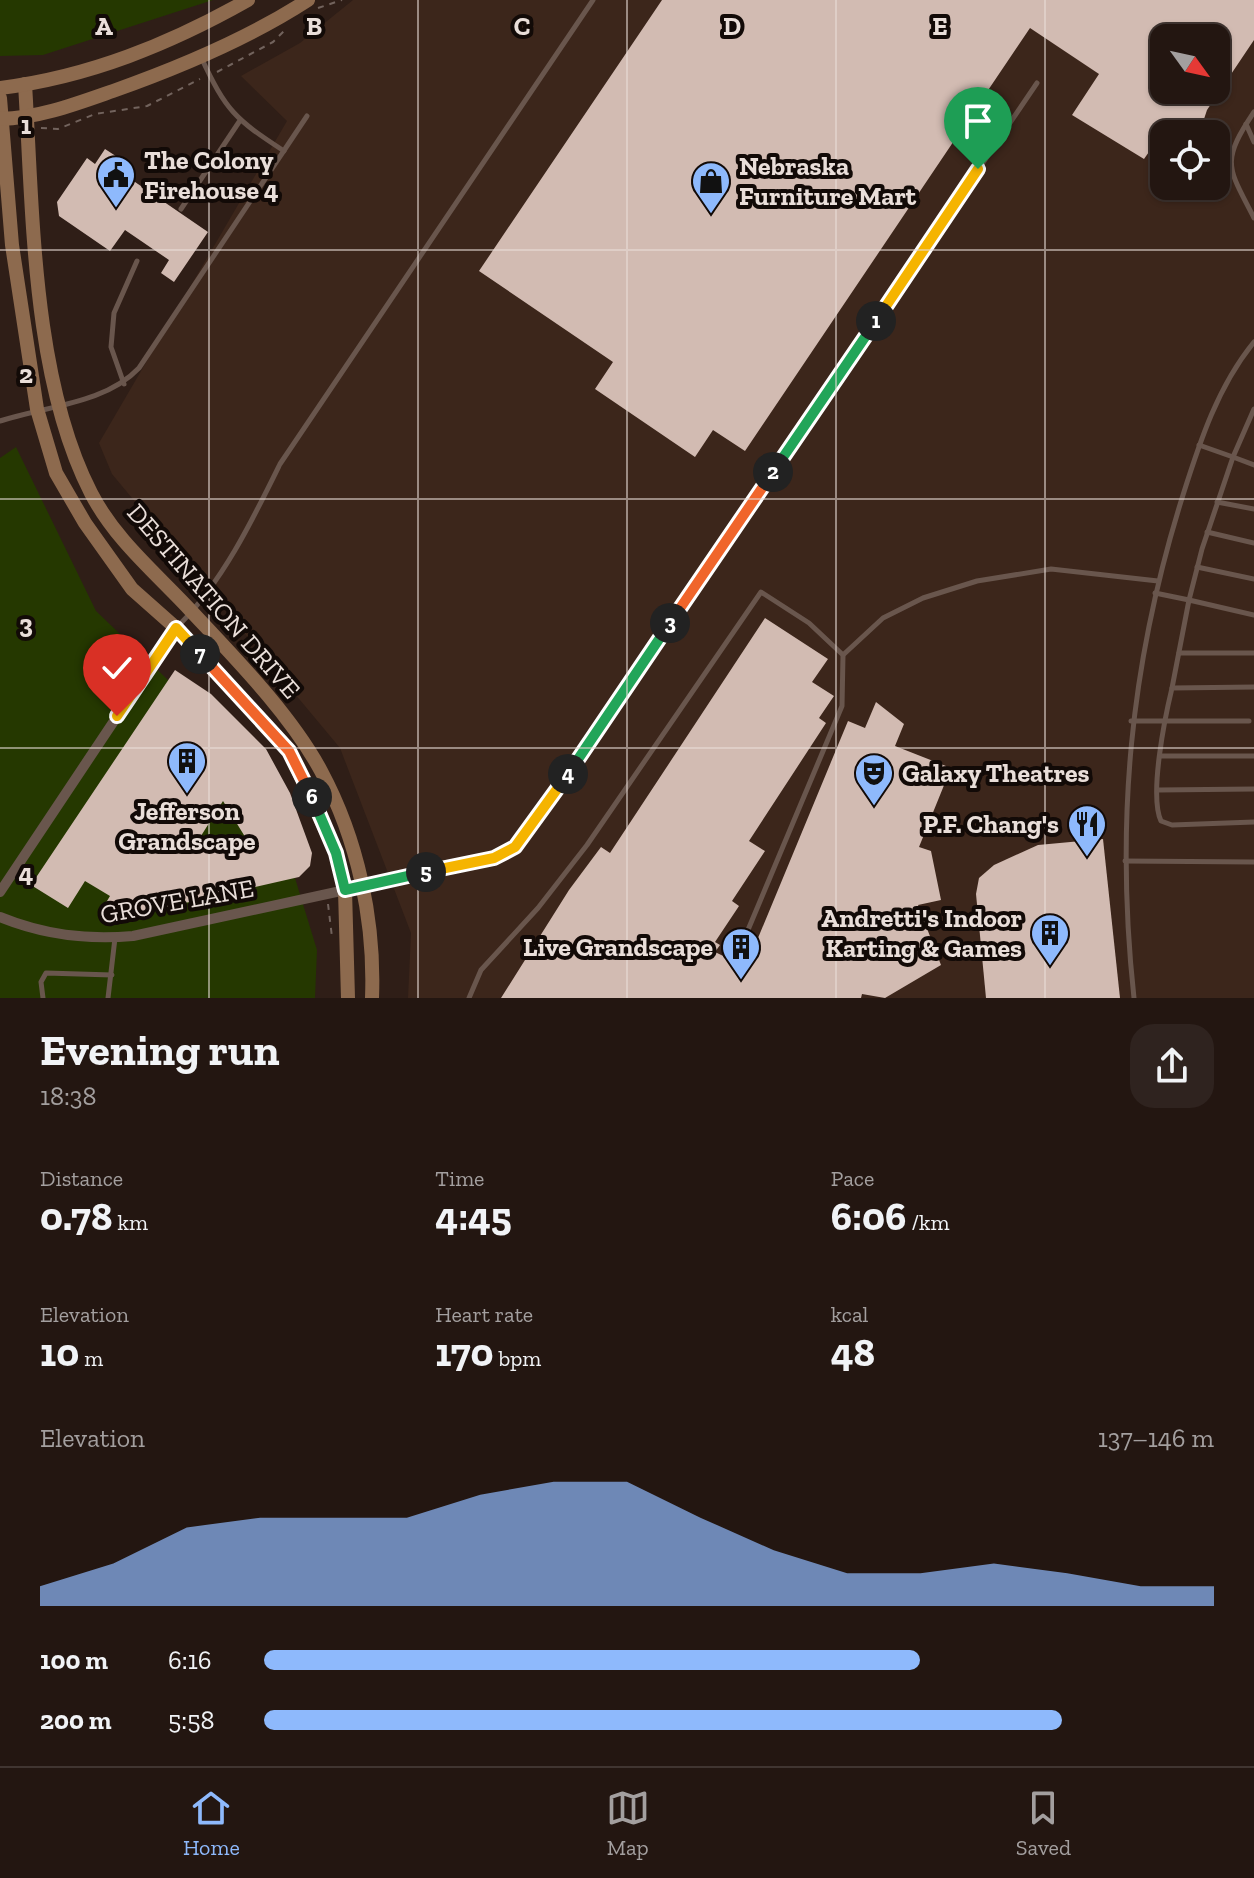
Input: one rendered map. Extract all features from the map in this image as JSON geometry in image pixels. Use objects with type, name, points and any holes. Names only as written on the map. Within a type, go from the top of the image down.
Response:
[{"type":"street","points":[[0,88],[76,74],[164,43],[248,0]]},
{"type":"street","points":[[1,119],[27,118],[156,77],[280,18],[308,0]]},
{"type":"street","name":"DESTINATION DRIVE","points":[[25,84],[48,366],[69,443],[92,495],[135,555],[192,612],[288,722],[321,770],[345,823],[362,886],[374,945],[372,998]]},
{"type":"street","name":"DESTINATION DRIVE","points":[[0,98],[12,245],[37,409],[56,473],[85,523],[132,589],[176,628],[289,751],[336,853],[345,890],[348,998]]},
{"type":"street","points":[[0,892],[176,628]]},
{"type":"street","name":"GROVE LANE","points":[[0,917],[26,928],[62,936],[115,937],[362,886]]},
{"type":"lane","points":[[176,628],[192,612],[254,518],[280,464],[593,0]]},
{"type":"lane","points":[[200,56],[217,92],[239,122],[284,151]]},
{"type":"lane","points":[[362,886],[494,858],[515,847],[532,829],[1037,83]]},
{"type":"lane","points":[[1254,112],[1231,148],[1230,169],[1254,218]]},
{"type":"lane","points":[[0,421],[106,393],[124,384],[139,368],[307,116]]},
{"type":"lane","points":[[181,209],[239,122]]},
{"type":"lane","points":[[1246,124],[1254,142]]},
{"type":"lane","points":[[124,384],[111,347],[114,313],[137,261]]},
{"type":"lane","points":[[1134,998],[1125,861],[1125,803],[1131,721],[1155,593],[1199,445],[1216,403],[1254,342]]},
{"type":"lane","points":[[1254,409],[1233,457],[1197,567],[1164,722],[1159,790],[1159,817],[1166,823],[1254,822]]},
{"type":"lane","points":[[1246,425],[1254,428]]},
{"type":"lane","points":[[1199,445],[1254,465]]},
{"type":"lane","points":[[1217,502],[1254,509]]},
{"type":"lane","points":[[1207,532],[1254,543]]},
{"type":"lane","points":[[1197,567],[1254,579]]},
{"type":"lane","points":[[745,937],[842,706],[843,655],[883,618],[923,598],[977,581],[1051,569],[1093,571],[1158,581]]},
{"type":"lane","points":[[469,998],[481,970],[538,908],[587,845],[761,592],[809,623],[843,655]]},
{"type":"lane","points":[[1155,593],[1254,615]]},
{"type":"lane","points":[[1179,653],[1254,653]]},
{"type":"lane","points":[[1172,688],[1254,687]]},
{"type":"lane","points":[[1131,721],[1249,721]]},
{"type":"lane","points":[[1160,756],[1254,756]]},
{"type":"lane","points":[[1159,790],[1254,789]]},
{"type":"lane","points":[[1125,861],[1254,862]]},
{"type":"lane","points":[[108,998],[115,937]]},
{"type":"lane","points":[[43,998],[41,982],[46,973],[112,975]]},
{"type":"path","points":[[327,894],[332,937]]},
{"type":"shaded area","points":[[353,0],[1254,0],[1254,998],[408,998],[411,933],[340,748],[112,474],[99,443],[287,121],[241,76],[300,43]]},
{"type":"green space","points":[[0,0],[213,0],[43,55],[0,56]]},
{"type":"green space","points":[[16,447],[96,611],[262,770],[317,950],[315,998],[0,998],[0,458]]},
{"type":"building","name":"Nebraska Furniture Mart","points":[[662,0],[1254,0],[1254,40],[1230,76],[1230,24],[1150,24],[1150,104],[1211,104],[1204,120],[1150,120],[1150,150],[1144,159],[1072,115],[1099,74],[1030,28],[745,451],[713,430],[695,457],[595,389],[613,362],[479,271]]},
{"type":"building","name":"The Colony Firehouse 4","points":[[105,149],[125,162],[119,171],[208,232],[174,282],[161,273],[169,260],[125,230],[110,251],[59,216],[57,202],[87,158],[95,164]]},
{"type":"building","points":[[765,618],[828,659],[812,682],[834,696],[819,718],[826,723],[749,841],[765,851],[732,901],[739,906],[715,942],[720,945],[715,952],[746,967],[848,721],[865,728],[876,702],[904,724],[895,746],[951,768],[919,847],[931,851],[941,900],[918,905],[941,965],[885,998],[862,994],[861,998],[501,998],[569,890],[601,847],[610,853]]},
{"type":"building","name":"Jefferson Grandscape","points":[[175,670],[211,694],[266,749],[290,793],[312,853],[310,866],[299,877],[124,917],[104,906],[110,896],[85,881],[68,908],[31,885]],"holes":[[[223,801],[247,840],[194,847]]]},
{"type":"building","name":"Andretti's Indoor Karting & Games","points":[[1103,839],[1120,998],[986,998],[976,894],[979,878],[994,865],[1038,845]]},
{"type":"place","name":"The Colony Firehouse 4","points":[[116,209]]},
{"type":"place","name":"Nebraska Furniture Mart","points":[[711,215]]},
{"type":"place","name":"Jefferson Grandscape","points":[[187,795]]},
{"type":"place","name":"Galaxy Theatres","points":[[874,807]]},
{"type":"place","name":"P.F. Chang's","points":[[1087,858]]},
{"type":"place","name":"Andretti's Indoor Karting & Games","points":[[1050,967]]},
{"type":"place","name":"Live Grandscape","points":[[741,981]]},
{"type":"route","points":[[117,716],[176,628],[289,751],[336,853],[345,890],[494,858],[515,847],[532,829],[978,169]]}]
